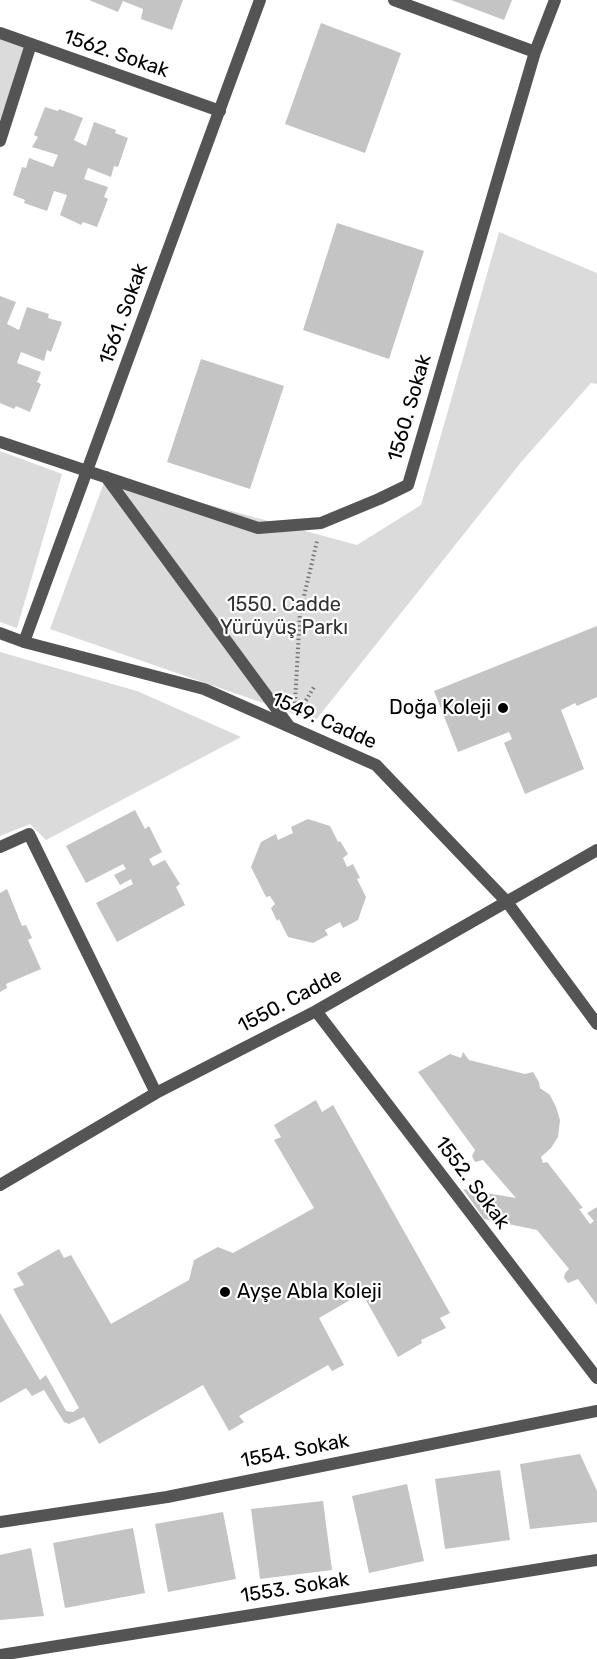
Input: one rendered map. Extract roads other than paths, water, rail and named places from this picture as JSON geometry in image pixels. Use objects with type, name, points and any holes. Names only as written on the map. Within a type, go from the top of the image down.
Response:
[{"type":"street","name":"1561. Sokak","points":[[24,642],[260,0]]},
{"type":"street","points":[[394,0],[535,52]]},
{"type":"street","name":"1560. Sokak","points":[[0,442],[258,528],[321,523],[408,485],[535,52],[555,0]]},
{"type":"street","name":"1562. Sokak","points":[[0,33],[220,111]]},
{"type":"street","points":[[0,141],[31,45]]},
{"type":"street","points":[[106,477],[292,724]]},
{"type":"street","name":"1549. Cadde","points":[[0,633],[24,642],[204,689],[292,724],[376,765],[507,902],[597,1024]]},
{"type":"street","points":[[0,847],[29,834],[156,1094]]},
{"type":"street","name":"1550. Cadde","points":[[0,1185],[156,1094],[316,1011],[597,850]]},
{"type":"street","name":"1552. Sokak","points":[[316,1011],[597,1378]]},
{"type":"street","name":"1554. Sokak","points":[[0,1522],[166,1497],[597,1411]]},
{"type":"street","name":"1553. Sokak","points":[[0,1654],[597,1560]]},
{"type":"place","name":"Doğa Koleji","points":[[503,708]]},
{"type":"place","name":"Ayşe Abla Koleji","points":[[225,1292]]},
{"type":"park label","name":"1550. Cadde Yürüyüş Parkı","points":[[284,616]]}]
